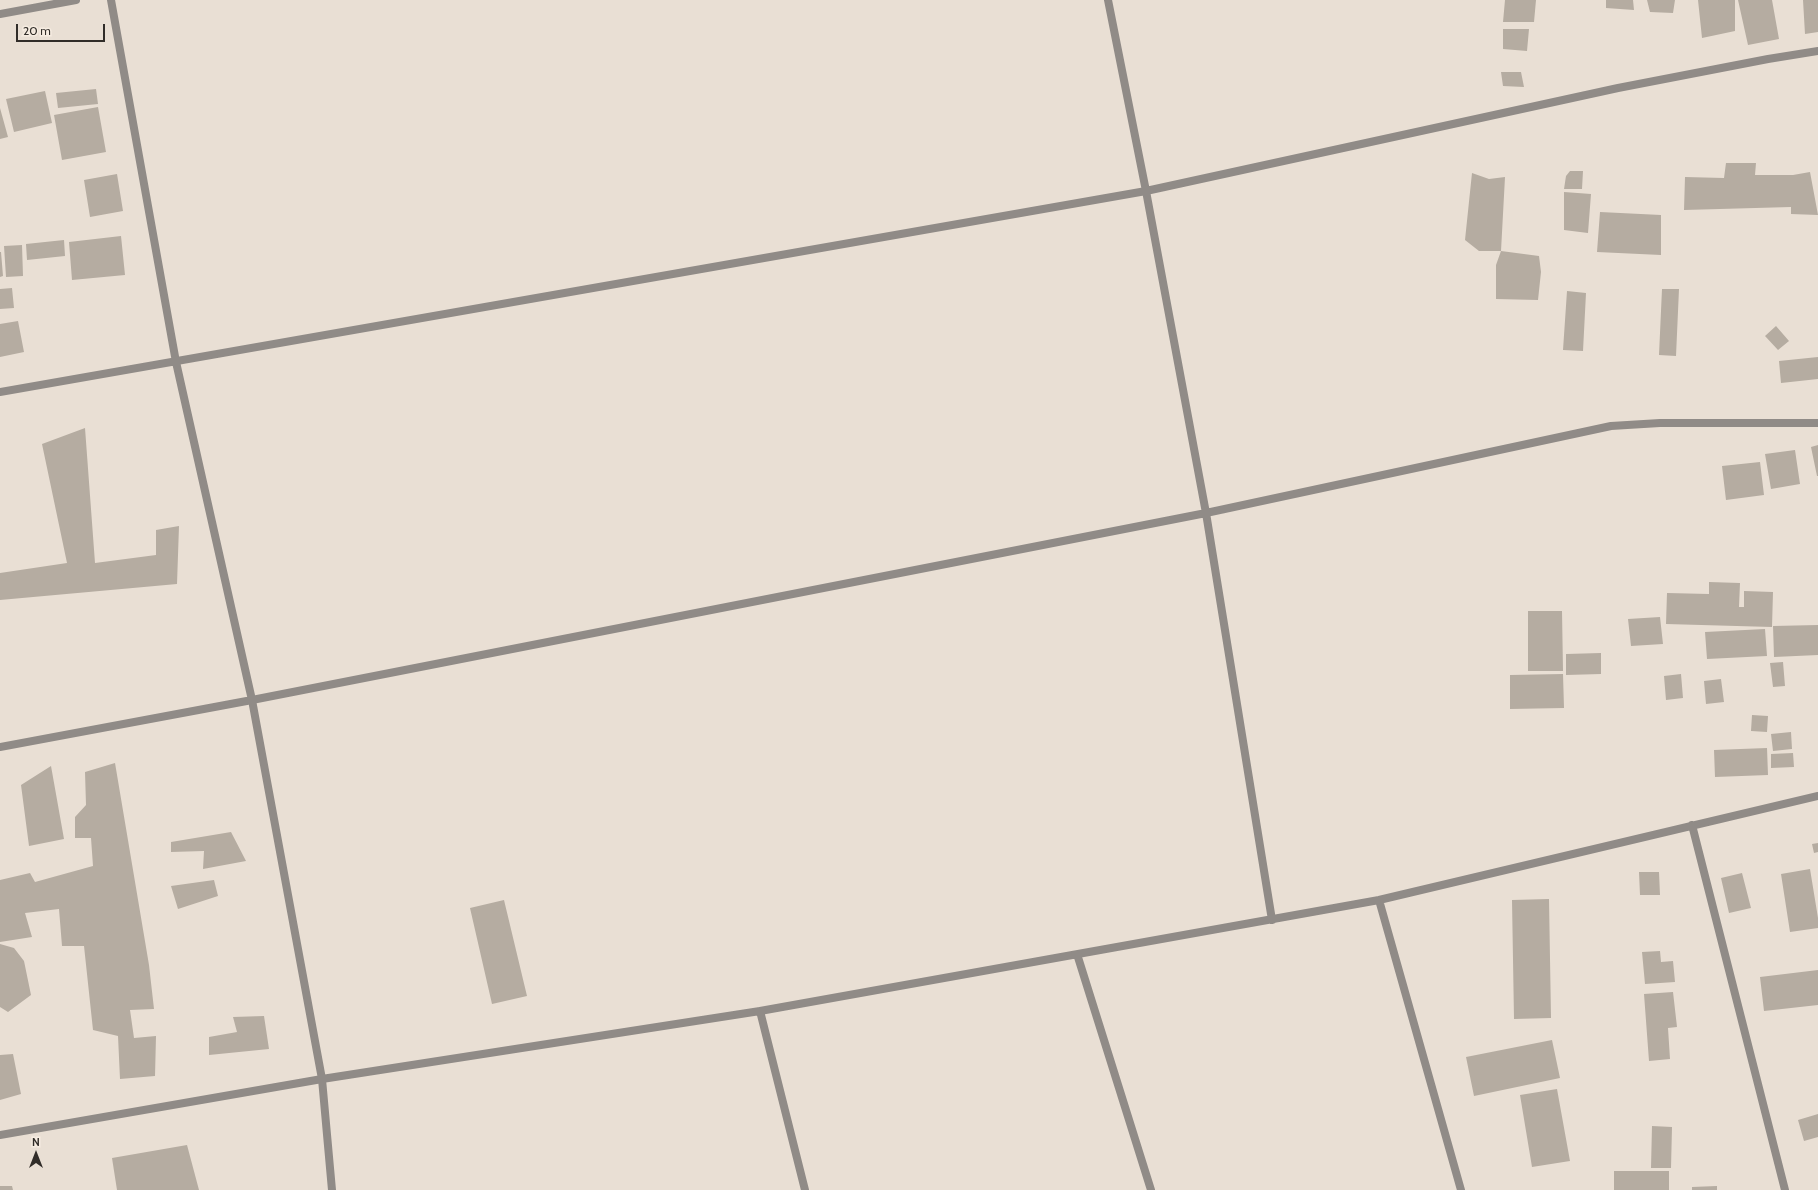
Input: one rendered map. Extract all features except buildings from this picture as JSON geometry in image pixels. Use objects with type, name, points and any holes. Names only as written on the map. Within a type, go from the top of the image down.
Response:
[{"type":"street","points":[[0,14],[76,0]]},
{"type":"street","points":[[111,0],[176,362],[252,700],[322,1079],[332,1190]]},
{"type":"street","points":[[1108,0],[1146,191],[1206,513],[1272,920]]},
{"type":"street","points":[[0,392],[1146,191],[1618,88],[1768,59],[1818,52]]},
{"type":"street","points":[[0,747],[252,700],[1206,513],[1611,426],[1660,423],[1818,423]]},
{"type":"street","points":[[0,1136],[322,1079],[760,1011],[1380,900],[1818,796]]},
{"type":"street","points":[[1692,825],[1785,1190]]},
{"type":"street","points":[[1380,900],[1461,1190]]},
{"type":"street","points":[[1077,954],[1151,1190]]},
{"type":"street","points":[[760,1011],[805,1190]]}]
